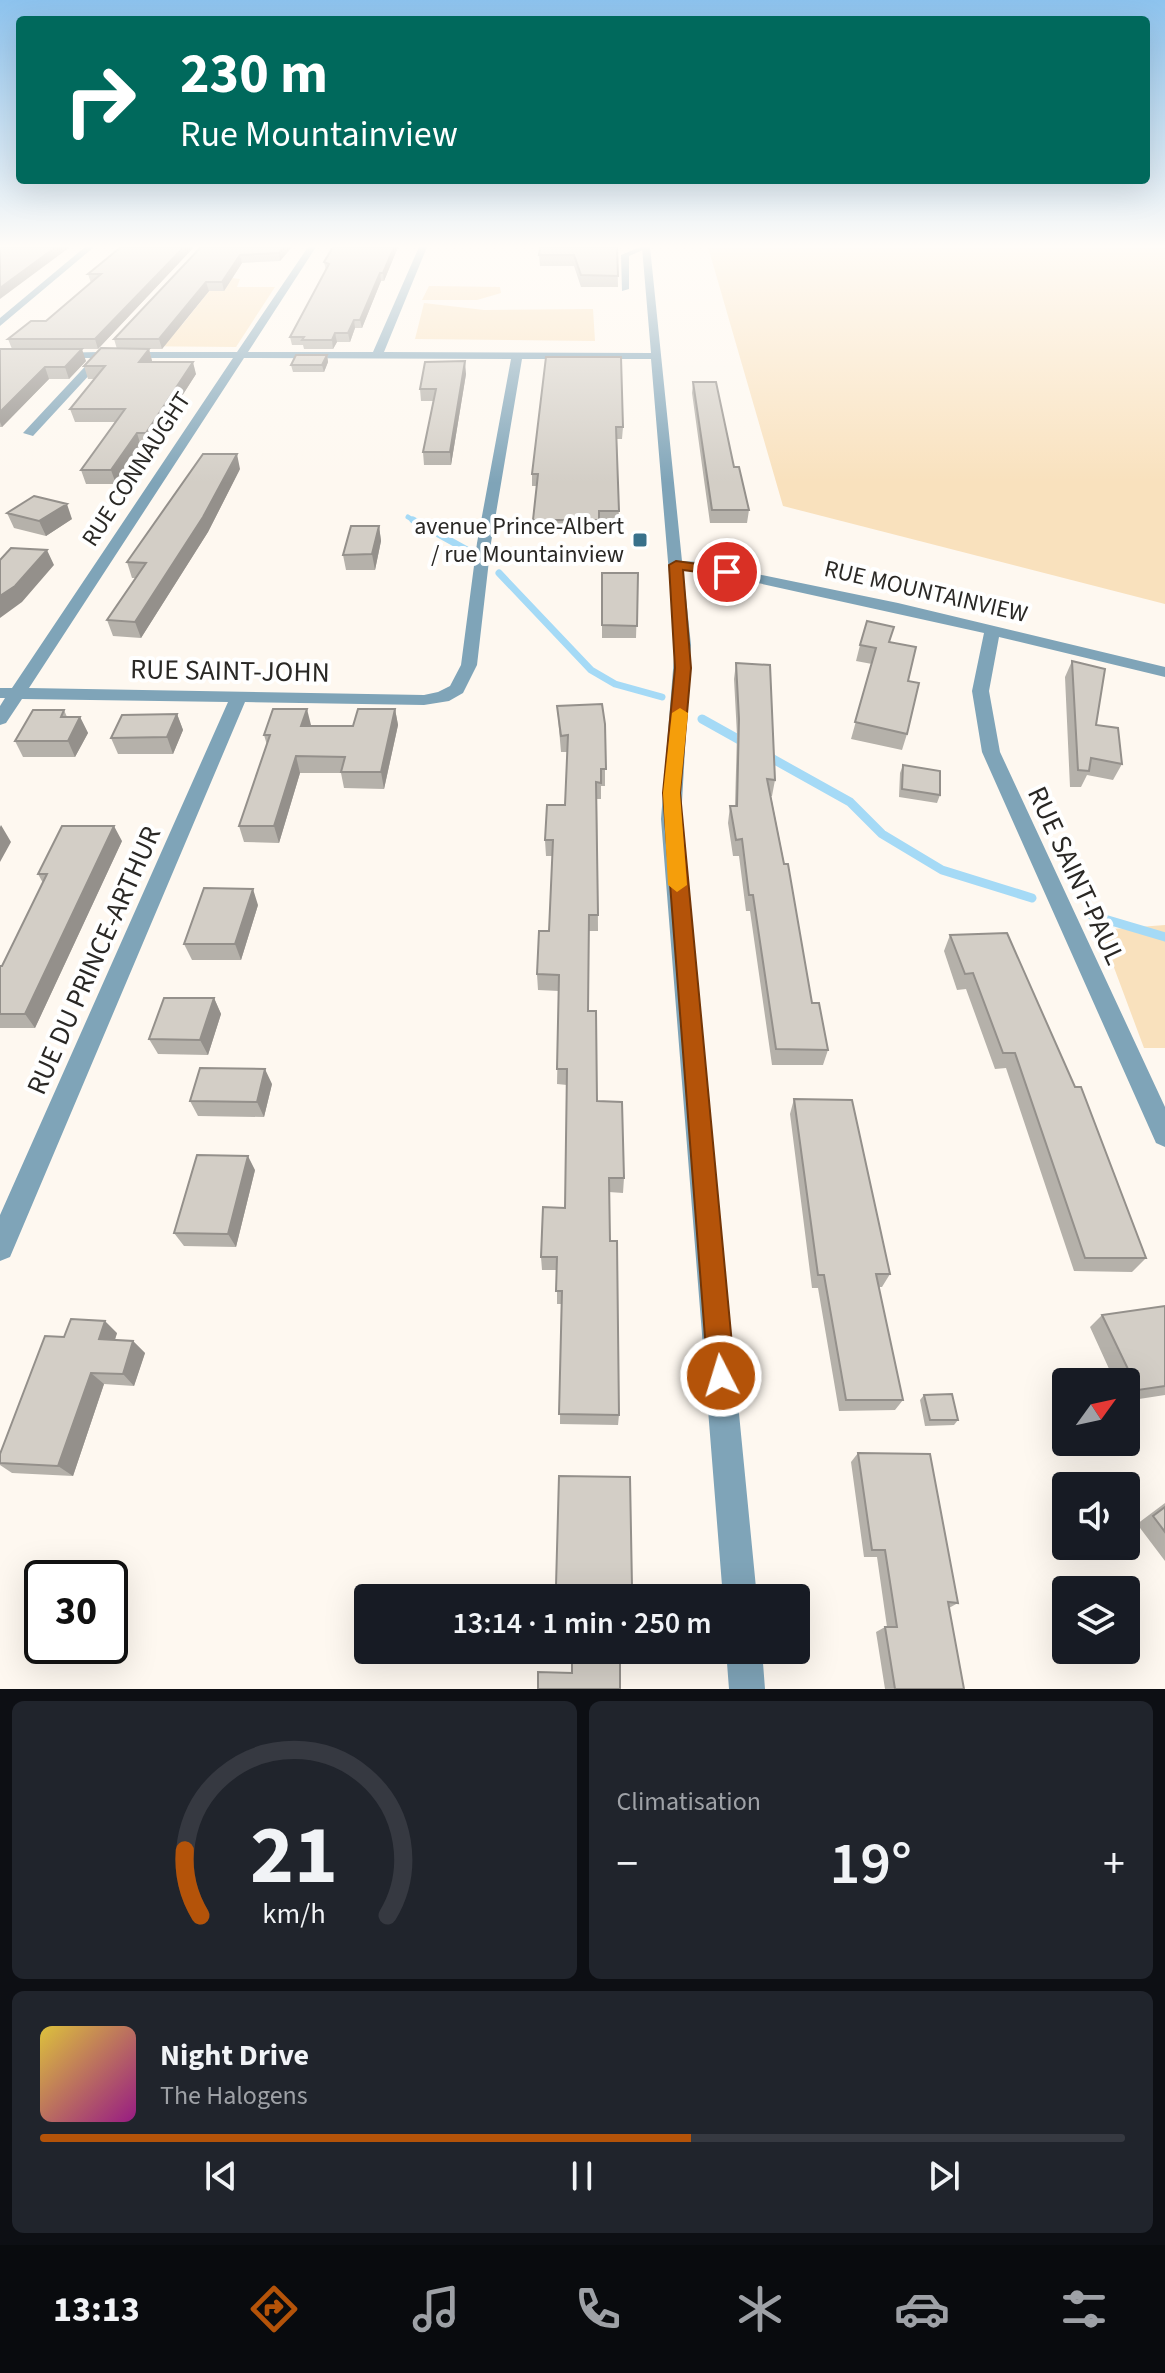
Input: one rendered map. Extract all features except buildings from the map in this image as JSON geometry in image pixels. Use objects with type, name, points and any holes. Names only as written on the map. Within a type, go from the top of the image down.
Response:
[{"type":"street","name":"RUE CONNAUGHT","points":[[0,719],[9,693],[259,326]]},
{"type":"street","points":[[377,356],[390,326]]},
{"type":"street","points":[[653,326],[683,668],[672,772],[671,819],[739,1584]]},
{"type":"street","points":[[29,433],[113,344]]},
{"type":"street","points":[[44,355],[656,356]]},
{"type":"street","name":"RUE SAINT-JOHN","points":[[9,693],[424,700],[443,697],[457,689],[469,665],[484,543],[517,355]]},
{"type":"street","name":"RUE MOUNTAINVIEW","points":[[676,565],[699,566],[993,630],[1165,672]]},
{"type":"street","name":"RUE SAINT-PAUL","points":[[993,630],[981,669],[979,693],[991,752],[1165,1135]]},
{"type":"street","name":"RUE DU PRINCE-ARTHUR","points":[[0,1247],[239,696]]},
{"type":"street","points":[[745,1664],[747,1689]]},
{"type":"shaded area","points":[[156,326],[250,326],[236,347],[121,346]]},
{"type":"shaded area","points":[[418,326],[594,326],[595,341],[415,339]]},
{"type":"shaded area","points":[[731,326],[1165,326],[1165,604],[783,506]]},
{"type":"shaded area","points":[[1165,925],[1165,1048],[1144,1048],[1100,930]]},
{"type":"waterway","points":[[408,517],[416,522]]},
{"type":"waterway","points":[[413,520],[467,550]]},
{"type":"waterway","points":[[499,573],[591,670],[615,684],[662,697]]},
{"type":"waterway","points":[[702,719],[745,743]]},
{"type":"waterway","points":[[764,754],[850,802],[882,834],[942,870],[1032,898]]},
{"type":"waterway","points":[[1091,915],[1165,937]]},
{"type":"slow traffic","points":[[677,885],[671,793],[680,713]]},
{"type":"place","name":"avenue Prince-Albert / rue Mountainview","points":[[640,540]]},
{"type":"route","points":[[721,1376],[671,793],[683,668],[676,565],[727,572]]}]
